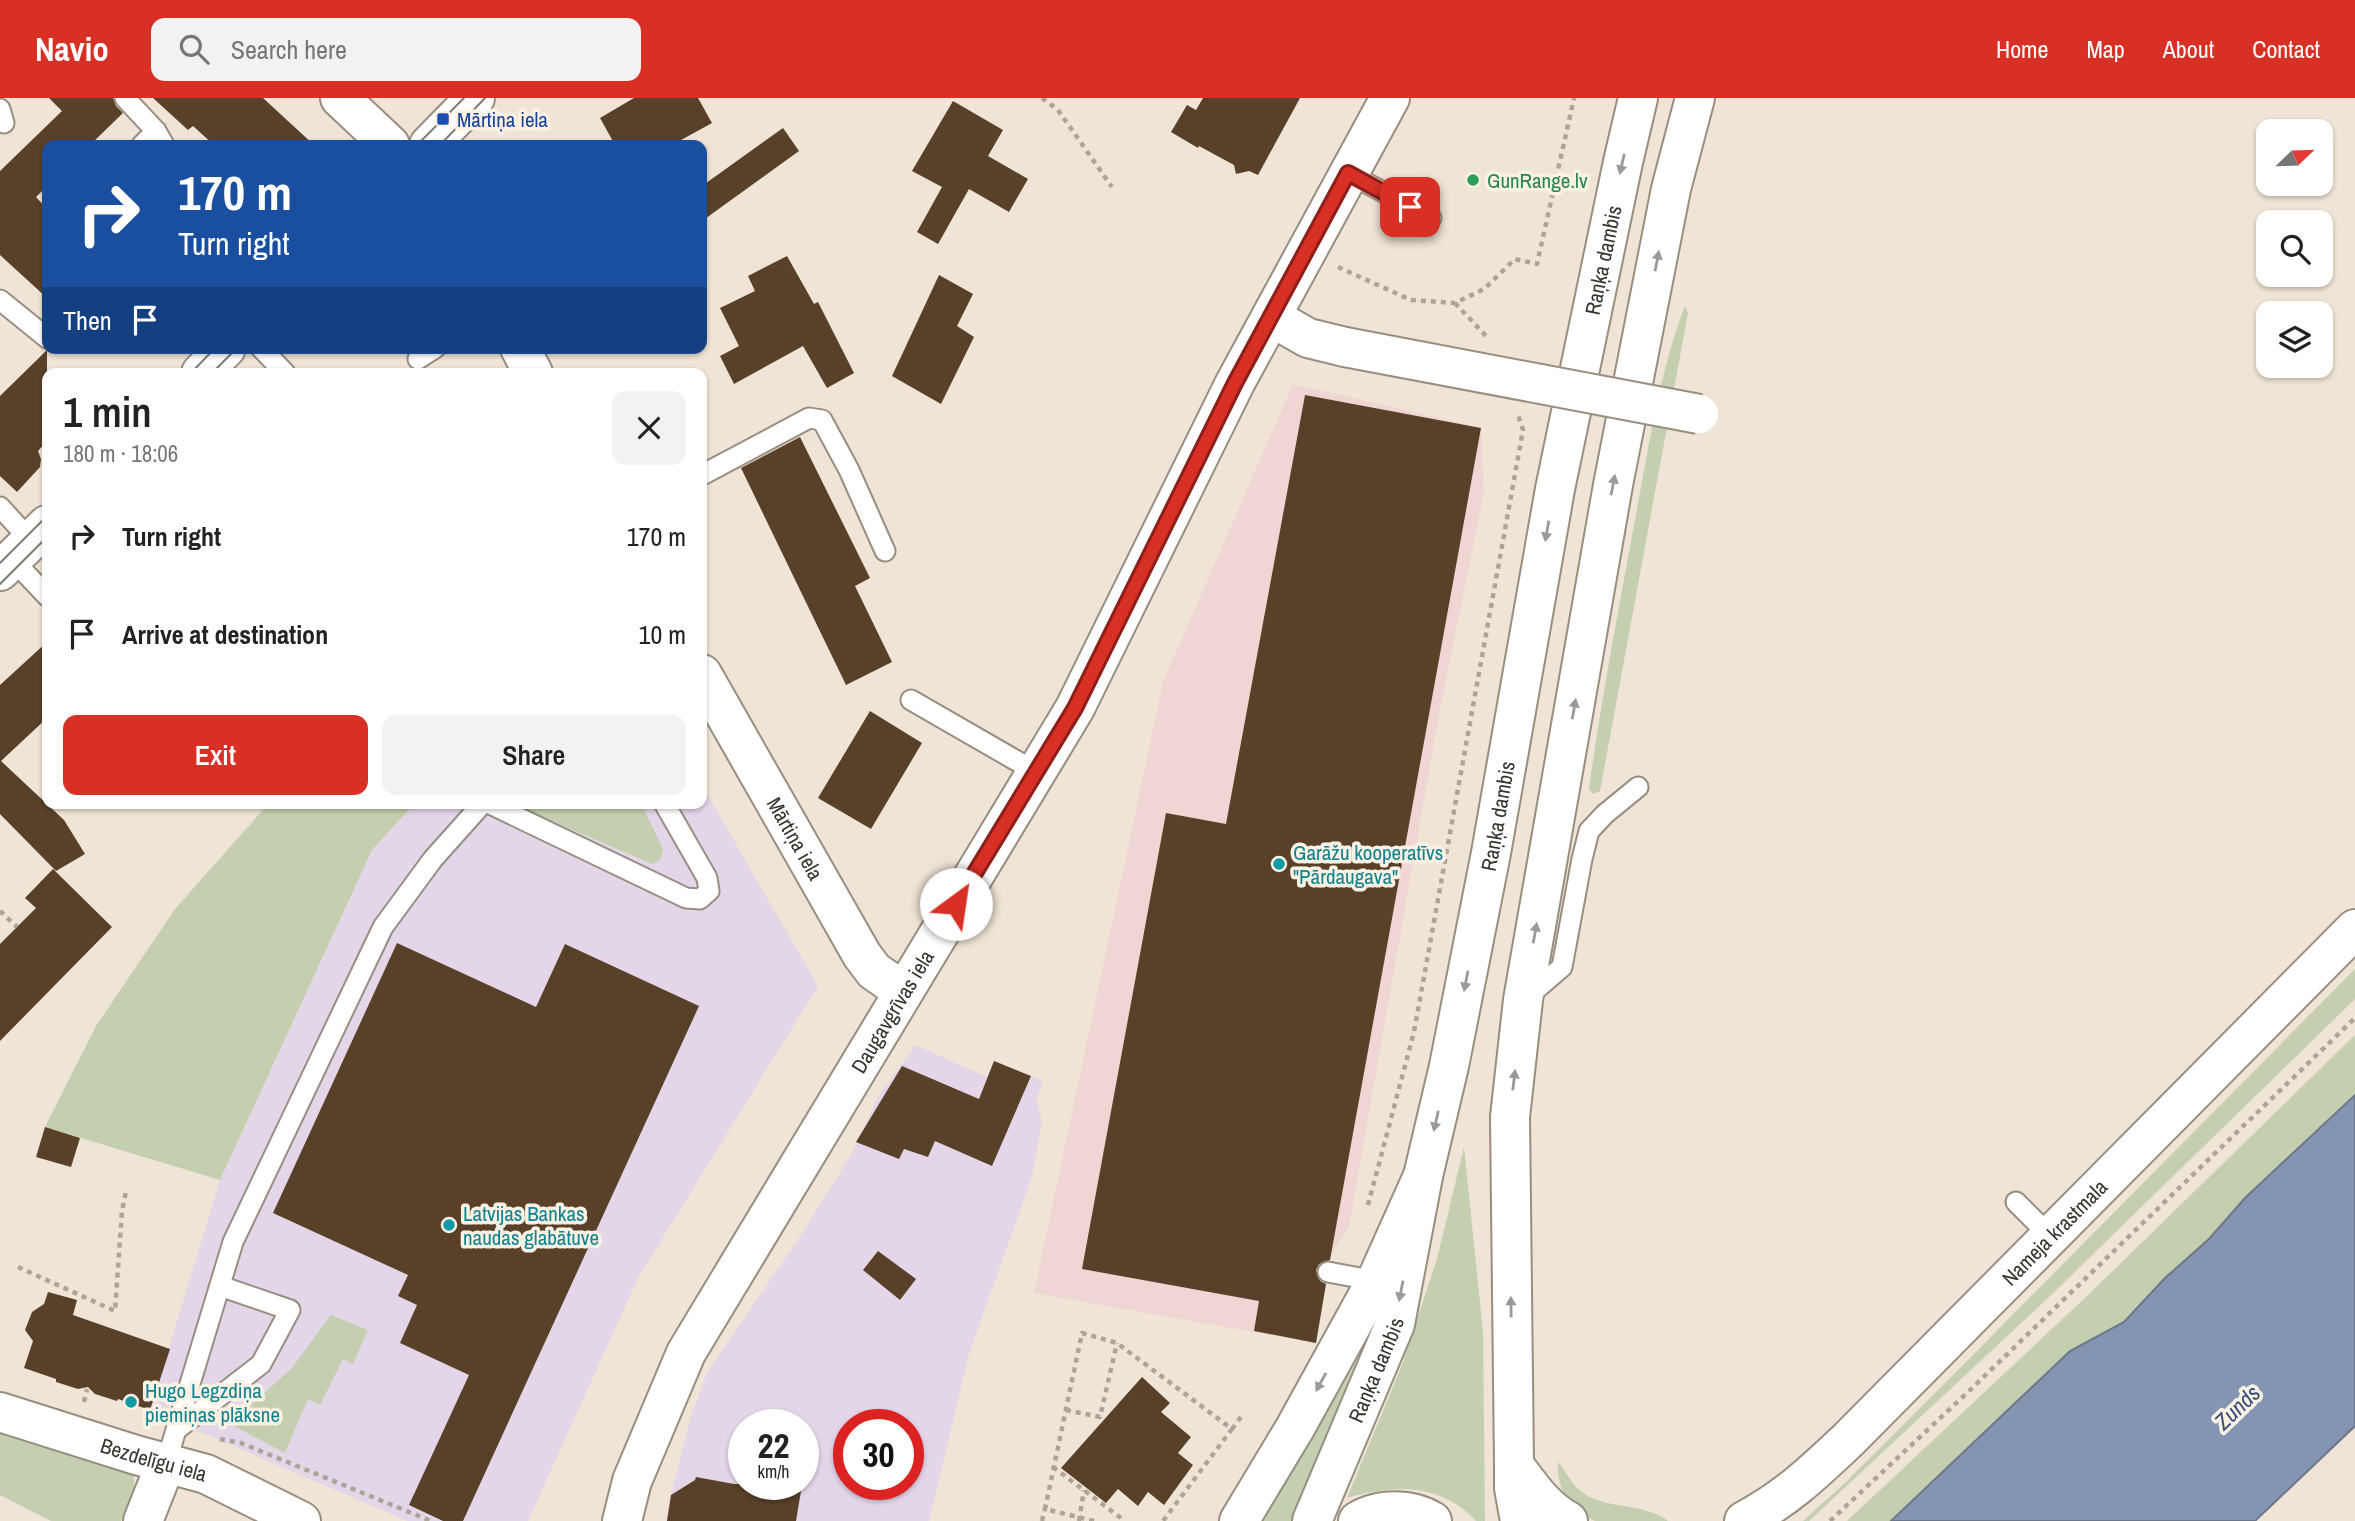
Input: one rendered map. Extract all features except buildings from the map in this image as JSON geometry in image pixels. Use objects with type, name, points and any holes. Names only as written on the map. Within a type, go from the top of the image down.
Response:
[{"type":"street","points":[[340,98],[385,140]]},
{"type":"street","points":[[434,140],[475,98]]},
{"type":"street","name":"Daugavgrīvas iela","points":[[622,1521],[632,1481],[686,1353],[1075,708],[1235,383],[1390,98]]},
{"type":"street","name":"Raņķa dambis","points":[[1312,1521],[1395,1324],[1423,1176],[1449,1066],[1491,853],[1555,489],[1638,98]]},
{"type":"street","points":[[1568,1521],[1540,1500],[1515,1499],[1510,1117],[1524,1000],[1612,485],[1671,189],[1695,98]]},
{"type":"street","points":[[1271,317],[1308,338],[1345,348],[1699,414]]},
{"type":"street","points":[[206,368],[220,354]]},
{"type":"street","name":"Mārtiņa iela","points":[[707,683],[862,955],[874,971],[903,992]]},
{"type":"street","name":"Nameja krastmala","points":[[1744,1521],[1775,1505],[1808,1478],[2355,929]]},
{"type":"street","points":[[1239,1521],[1295,1428],[1376,1281],[1423,1176]]},
{"type":"street","name":"Bezdelīgu iela","points":[[0,1412],[171,1447],[206,1474],[301,1521]]},
{"type":"street","points":[[143,1521],[171,1447]]},
{"type":"street","points":[[1358,1521],[1366,1516],[1397,1511],[1425,1519]]},
{"type":"lane","points":[[125,98],[153,140]]},
{"type":"lane","points":[[1348,173],[1431,218]]},
{"type":"lane","points":[[0,300],[42,334]]},
{"type":"lane","points":[[267,354],[280,368]]},
{"type":"lane","points":[[418,359],[426,354]]},
{"type":"lane","points":[[707,472],[809,418],[822,421],[849,470],[885,551]]},
{"type":"lane","points":[[0,507],[42,586]]},
{"type":"lane","points":[[911,700],[1037,772]]},
{"type":"lane","points":[[1524,1000],[1562,967],[1589,831],[1638,787]]},
{"type":"lane","points":[[171,1447],[233,1242],[383,928],[433,859],[479,809]]},
{"type":"lane","points":[[498,809],[686,898],[699,899],[709,891],[707,878],[667,809]]},
{"type":"lane","points":[[2016,1202],[2050,1236]]},
{"type":"lane","points":[[1328,1272],[1376,1281]]},
{"type":"lane","points":[[171,1447],[261,1364],[290,1310],[220,1286]]},
{"type":"path","points":[[1042,98],[1058,110],[1112,187]]},
{"type":"path","points":[[1305,253],[1411,300],[1455,303],[1484,289],[1515,259],[1537,264],[1574,98]]},
{"type":"path","points":[[1455,303],[1489,341]]},
{"type":"path","points":[[1366,1212],[1414,1032],[1523,430],[1515,406]]},
{"type":"path","points":[[0,911],[17,927]]},
{"type":"path","points":[[1830,1521],[1967,1393],[2355,1018]]},
{"type":"path","points":[[18,1267],[115,1311],[122,1210],[126,1191]]},
{"type":"path","points":[[1042,1521],[1082,1333],[1118,1343],[1232,1429]]},
{"type":"path","points":[[1066,1410],[1100,1417],[1118,1343]]},
{"type":"path","points":[[84,1402],[87,1389]]},
{"type":"path","points":[[1163,1521],[1241,1417]]},
{"type":"path","points":[[1053,1467],[1125,1521]]},
{"type":"path","points":[[1079,1519],[1084,1490]]},
{"type":"path","points":[[1045,1509],[1094,1521]]},
{"type":"shaded area","name":"Garāžu kooperatīvs \"Pārdaugava\"","points":[[1293,384],[1481,428],[1484,492],[1440,709],[1349,1226],[1331,1255],[1316,1343],[1034,1293],[1163,682]]},
{"type":"shaded area","points":[[707,794],[818,986],[638,1278],[528,1521],[407,1521],[150,1410],[220,1180],[372,850],[410,809],[707,809]]},
{"type":"shaded area","points":[[916,1045],[987,1077],[994,1061],[1043,1081],[1036,1099],[1042,1121],[1032,1177],[969,1354],[929,1521],[666,1521],[690,1419],[707,1373],[805,1229],[852,1153],[880,1093]]},
{"type":"green space","points":[[1685,306],[1688,313],[1600,791],[1593,794],[1589,789],[1600,719],[1651,432],[1662,380]]},
{"type":"green space","points":[[264,809],[410,809],[372,850],[220,1180],[45,1127],[96,1026],[175,909]]},
{"type":"green space","points":[[526,809],[644,809],[663,849],[660,860],[652,864]]},
{"type":"green space","points":[[2355,969],[2355,999],[2048,1298],[1809,1521],[1803,1521],[1958,1370]]},
{"type":"green space","points":[[2355,1035],[2355,1095],[2245,1198],[2209,1239],[2165,1278],[2124,1322],[2070,1351],[1891,1521],[1847,1521],[2086,1297]]},
{"type":"green space","points":[[1464,1147],[1483,1332],[1485,1521],[1476,1521],[1448,1499],[1416,1490],[1382,1490],[1347,1498],[1402,1365],[1437,1259]]},
{"type":"green space","points":[[331,1315],[368,1330],[353,1364],[343,1359],[320,1405],[308,1399],[285,1453],[230,1424],[292,1368]]},
{"type":"green space","points":[[1356,1362],[1291,1521],[1262,1521]]},
{"type":"green space","points":[[0,1431],[133,1472],[135,1492],[121,1521],[51,1521],[0,1495]]},
{"type":"green space","points":[[1558,1462],[1574,1484],[1588,1496],[1650,1512],[1668,1521],[1595,1521],[1578,1511],[1566,1498],[1559,1481]]},
{"type":"water","name":"Zunds","points":[[2355,1095],[2355,1426],[2255,1521],[1891,1521],[2070,1351],[2124,1322],[2165,1278],[2209,1239],[2245,1198]]},
{"type":"tram line","points":[[422,140],[464,98]]},
{"type":"tram line","points":[[445,140],[485,98]]},
{"type":"tram line","points":[[196,368],[209,354]]},
{"type":"tram line","points":[[217,368],[231,354]]},
{"type":"tram line","points":[[0,563],[42,521]]},
{"type":"tram line","points":[[0,584],[42,542]]},
{"type":"place","name":"Mārtiņa iela","points":[[443,119]]},
{"type":"place","name":"GunRange.lv","points":[[1473,180]]},
{"type":"place","name":"Garāžu kooperatīvs \"Pārdaugava\"","points":[[1279,864]]},
{"type":"place","name":"Latvijas Bankas naudas glabātuve","points":[[449,1225]]},
{"type":"place","name":"Hugo Legzdiņa piemiņas plāksne","points":[[131,1402]]},
{"type":"route","points":[[956,904],[1075,708],[1235,383],[1348,173],[1410,207]]}]
